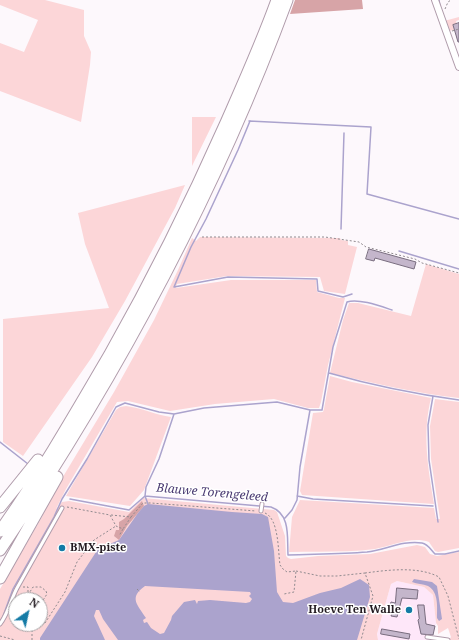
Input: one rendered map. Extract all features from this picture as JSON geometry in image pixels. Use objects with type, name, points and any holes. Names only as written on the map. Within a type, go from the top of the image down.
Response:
[{"type":"highway","points":[[0,531],[16,509],[82,403],[136,309],[204,172],[236,101],[277,0]]},
{"type":"highway","points":[[0,550],[46,481],[105,384],[178,250],[216,173],[246,105],[287,0]]},
{"type":"highway","points":[[0,578],[87,425],[105,384]]},
{"type":"highway","points":[[0,507],[30,472],[52,443],[59,439]]},
{"type":"street","points":[[436,0],[459,67]]},
{"type":"lane","points":[[261,511],[262,504]]},
{"type":"lane","points":[[0,624],[5,619],[11,598],[62,508]]},
{"type":"lane","points":[[427,637],[448,640]]},
{"type":"path","points":[[445,13],[445,8],[451,0]]},
{"type":"path","points":[[202,237],[325,237],[359,242],[366,247],[415,259],[422,263],[459,273]]},
{"type":"path","points":[[119,536],[131,517],[143,503],[151,502],[261,511],[268,514],[274,525],[280,565],[287,572],[296,571],[320,576],[337,576],[384,570],[411,570],[432,573],[439,577],[448,596],[459,639]]},
{"type":"path","points":[[62,508],[68,506],[110,515],[131,517]]},
{"type":"path","points":[[110,515],[116,526],[123,529]]},
{"type":"path","points":[[32,640],[32,631],[45,623],[65,592],[71,580],[74,568],[86,550],[94,540],[116,526]]},
{"type":"path","points":[[284,594],[294,592],[296,571]]},
{"type":"path","points":[[362,640],[373,596],[365,573]]},
{"type":"path","points":[[17,588],[28,587],[28,592]]},
{"type":"path","points":[[30,592],[33,587],[41,587],[46,592]]},
{"type":"path","points":[[137,589],[140,592]]},
{"type":"path","points":[[0,636],[15,640]]},
{"type":"shaded area","points":[[0,0],[45,0],[84,10],[84,36],[91,52],[81,122],[0,91],[0,43],[24,52],[38,20],[0,5]]},
{"type":"shaded area","points":[[295,0],[362,0],[363,9],[290,14]]},
{"type":"shaded area","points":[[459,17],[459,20],[456,21],[457,24],[453,25],[454,30],[447,31],[444,21]]},
{"type":"shaded area","points":[[192,117],[216,117],[192,166]]},
{"type":"shaded area","points":[[185,185],[175,208],[125,301],[92,357],[23,456],[3,442],[3,319],[109,308],[85,244],[78,213]]},
{"type":"shaded area","points":[[200,237],[340,238],[341,240],[348,241],[348,245],[357,247],[345,294],[324,291],[320,277],[227,276],[177,284],[176,288],[231,280],[316,280],[317,292],[339,298],[345,298],[319,408],[308,408],[274,399],[215,404],[170,411],[128,401],[117,402],[66,489],[56,509],[62,502],[69,501],[129,512],[143,498],[274,510],[277,512],[285,536],[286,556],[291,559],[318,556],[370,554],[417,545],[425,547],[430,554],[437,556],[459,552],[459,640],[449,640],[451,637],[448,628],[438,634],[433,595],[424,587],[397,581],[391,584],[377,634],[378,640],[0,640],[0,589],[42,517],[52,495],[114,392],[154,320],[192,238],[196,241]]},
{"type":"shaded area","points":[[426,264],[459,274],[459,398],[410,391],[330,373],[343,320],[349,303],[358,303],[411,316]]},
{"type":"shaded area","points":[[330,376],[431,398],[428,411],[426,438],[434,504],[302,495],[300,491],[313,413],[323,412]]},
{"type":"shaded area","points":[[435,399],[459,402],[459,548],[438,552],[435,551],[429,542],[416,540],[375,549],[289,552],[292,517],[300,500],[434,508],[436,519],[440,519],[431,459],[430,426]]},
{"type":"shaded area","points":[[126,406],[171,417],[144,490],[130,506],[66,496],[116,410],[120,407]]},
{"type":"shaded area","points":[[142,501],[144,506],[127,526],[119,540],[114,536],[116,530],[119,530],[119,522]]},
{"type":"shaded area","points":[[148,504],[262,514],[268,517],[274,551],[277,592],[283,602],[293,603],[320,593],[341,588],[360,579],[369,585],[370,597],[357,640],[118,640],[103,619],[99,610],[96,610],[94,616],[105,640],[40,640],[44,632],[48,632],[48,626],[98,549],[119,540],[138,513]],"holes":[[[145,586],[250,592],[251,594],[249,596],[252,599],[250,602],[246,603],[210,600],[198,601],[197,604],[195,600],[184,602],[172,616],[164,633],[160,634],[151,628],[147,622],[144,623],[143,620],[146,618],[136,602],[137,594]]]},
{"type":"shaded area","points":[[414,579],[432,582],[437,586],[442,619],[439,621],[437,618],[437,600],[434,592],[428,586],[412,582]]},
{"type":"shaded area","name":"Hoeve Ten Walle","points":[[397,581],[424,587],[433,595],[436,623],[431,640],[378,640],[377,634],[391,584]]},
{"type":"building","points":[[459,23],[459,42],[458,42],[453,25]]},
{"type":"building","points":[[369,249],[416,262],[414,269],[375,258],[374,261],[366,259]]},
{"type":"building","points":[[397,588],[418,590],[417,599],[402,598],[397,617],[391,616],[393,610],[389,609],[391,602],[395,603]]},
{"type":"building","points":[[418,605],[424,605],[426,624],[435,626],[433,635],[421,634],[418,620]]},
{"type":"building","points":[[382,629],[410,634],[409,639],[381,634]]},
{"type":"waterway","points":[[439,0],[440,6]]},
{"type":"waterway","points":[[249,121],[371,127],[367,194],[459,219]]},
{"type":"waterway","points":[[250,121],[174,287],[228,277],[317,279],[318,291],[343,297],[352,294]]},
{"type":"waterway","points":[[341,229],[344,133]]},
{"type":"waterway","points":[[399,251],[459,269]]},
{"type":"waterway","points":[[285,518],[292,510],[297,500],[300,467],[310,410],[322,410],[333,347],[347,302],[363,302],[392,310]]},
{"type":"waterway","points":[[329,373],[393,389],[459,400]]},
{"type":"waterway","points":[[433,396],[428,425],[429,460],[438,522]]},
{"type":"waterway","points":[[148,504],[145,496],[146,487],[159,459],[174,414],[204,408],[277,402],[310,410]]},
{"type":"waterway","points":[[0,620],[2,619],[13,589],[54,517],[62,499],[87,459],[116,407],[125,403],[159,412],[174,414]]},
{"type":"waterway","name":"Blauwe Torengeleed","points":[[0,442],[28,464]]},
{"type":"waterway","name":"Blauwe Torengeleed","points":[[70,499],[129,510],[145,496],[271,507],[277,510],[285,521],[287,527],[288,555],[367,552],[415,542],[426,545],[435,554],[445,554],[459,551]]},
{"type":"waterway","points":[[297,496],[313,499],[433,506]]},
{"type":"place","name":"BMX-piste","points":[[62,548]]},
{"type":"place","name":"Hoeve Ten Walle","points":[[409,610]]}]
